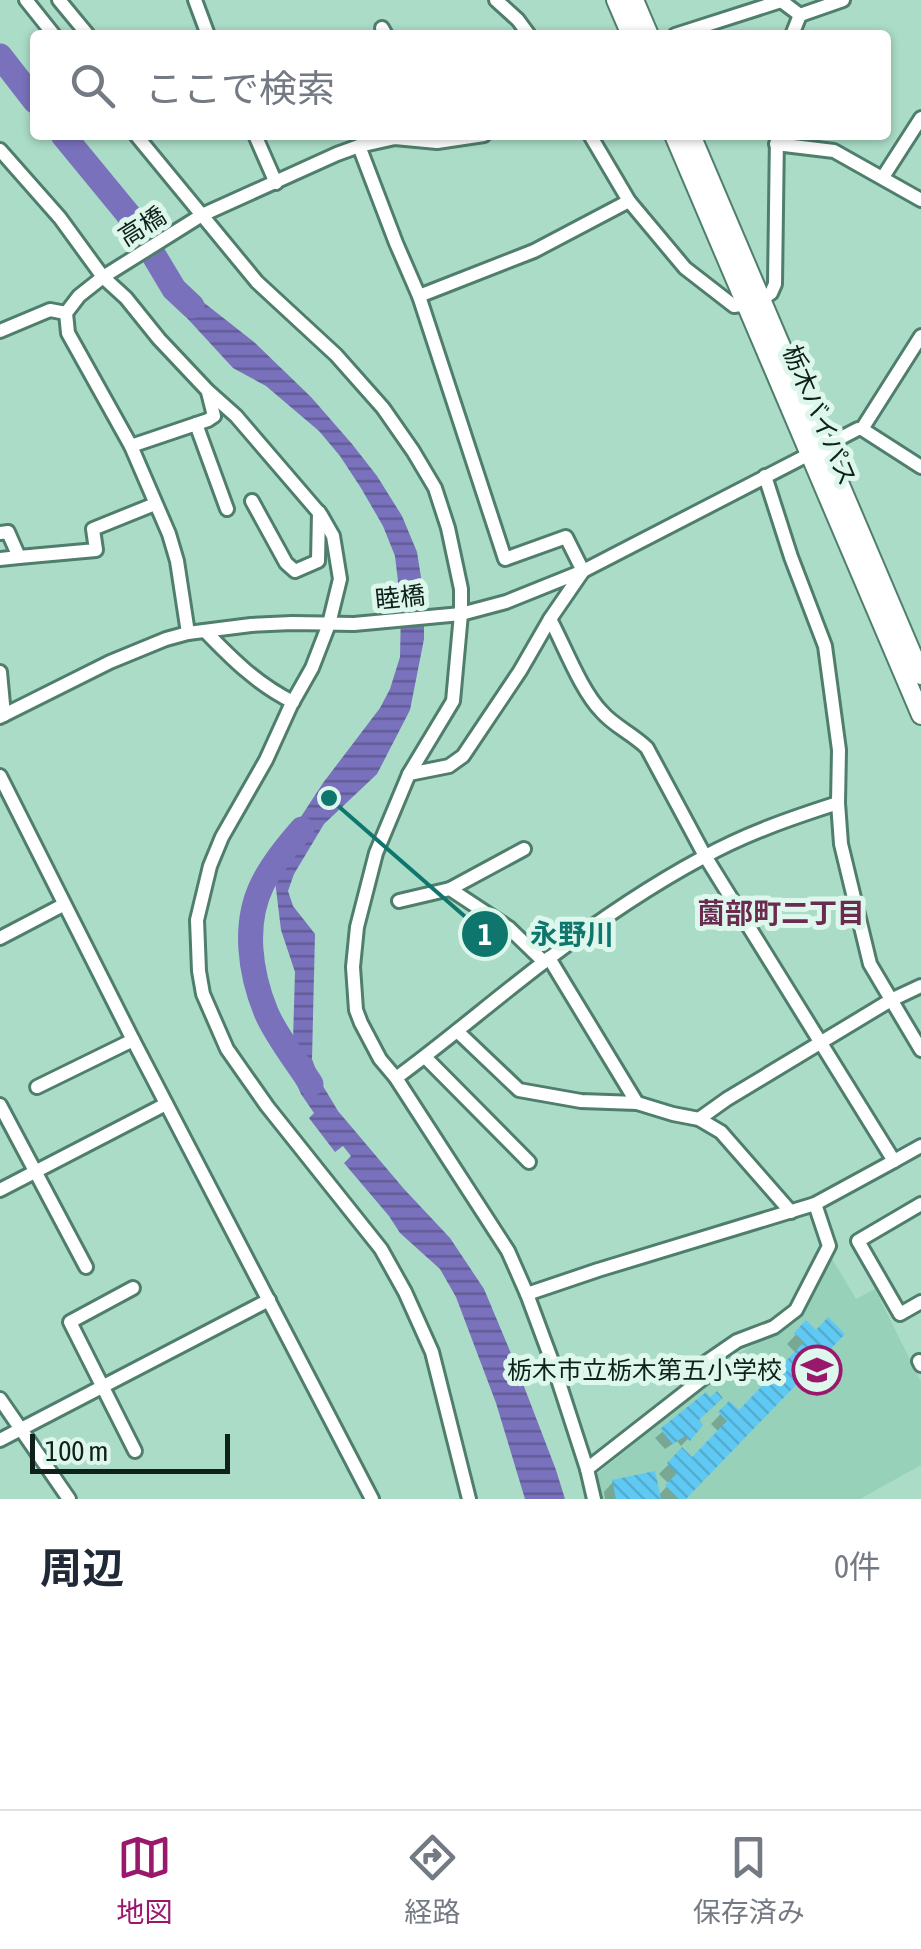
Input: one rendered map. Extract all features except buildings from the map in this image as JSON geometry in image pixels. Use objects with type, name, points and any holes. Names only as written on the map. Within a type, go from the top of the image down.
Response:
[{"type":"main road","points":[[616,0],[631,30]]},
{"type":"main road","points":[[634,0],[647,30]]},
{"type":"main road","name":"栃木バイパス","points":[[676,140],[754,302]]},
{"type":"main road","name":"栃木バイパス","points":[[693,140],[921,715]]},
{"type":"main road","name":"栃木バイパス","points":[[816,450],[921,674]]},
{"type":"street","points":[[26,0],[50,30]]},
{"type":"street","points":[[59,0],[84,30]]},
{"type":"street","points":[[196,0],[206,30]]},
{"type":"street","points":[[496,0],[525,30]]},
{"type":"street","points":[[794,30],[800,16],[843,0]]},
{"type":"street","points":[[691,30],[781,1],[800,16]]},
{"type":"street","points":[[883,177],[921,118]]},
{"type":"street","points":[[140,140],[196,219],[336,355],[382,408],[435,488],[460,588],[454,701],[409,774],[376,854],[357,926],[352,967],[356,1010],[380,1058],[508,1251],[553,1364],[594,1499]]},
{"type":"street","points":[[256,140],[276,183]]},
{"type":"street","name":"高橋","points":[[66,313],[79,296],[103,277],[196,219],[337,154],[386,140]]},
{"type":"street","points":[[593,140],[629,201],[685,268],[734,306],[771,293],[774,284],[776,140]]},
{"type":"street","points":[[781,140],[834,151],[921,200]]},
{"type":"street","points":[[359,146],[419,296],[505,559],[566,537],[583,571],[463,756],[449,766],[409,774]]},
{"type":"street","points":[[0,150],[60,218],[103,277],[236,416],[319,512],[334,536],[340,579],[329,624],[312,668],[210,866],[197,920],[203,994],[227,1050],[246,1078],[381,1249],[406,1292],[432,1352],[469,1499]]},
{"type":"street","points":[[419,296],[534,251],[629,201]]},
{"type":"street","points":[[0,331],[50,310],[66,313],[68,333],[131,446],[169,534],[188,634]]},
{"type":"street","points":[[921,336],[862,429],[921,466]]},
{"type":"street","points":[[131,446],[214,416],[208,391]]},
{"type":"street","points":[[196,424],[227,509]]},
{"type":"street","name":"睦橋","points":[[2,716],[110,662],[188,634],[292,622],[354,624],[456,614],[506,602],[583,571],[853,430],[862,429]]},
{"type":"street","points":[[765,476],[790,558],[825,646],[839,750],[838,803],[845,862],[870,964],[921,1050]]},
{"type":"street","points":[[252,501],[286,563],[296,571],[318,561],[319,512]]},
{"type":"street","points":[[0,560],[96,550],[94,529],[154,504]]},
{"type":"street","points":[[0,533],[8,532],[19,557]]},
{"type":"street","points":[[550,618],[602,713],[634,734],[646,748],[706,856],[894,1161]]},
{"type":"street","points":[[205,631],[267,689],[293,702]]},
{"type":"street","points":[[0,672],[2,716]]},
{"type":"street","points":[[0,776],[132,1040],[371,1498]]},
{"type":"street","points":[[396,1078],[547,960],[629,902],[706,856],[788,819],[838,803]]},
{"type":"street","points":[[399,901],[450,888],[524,849]]},
{"type":"street","points":[[450,888],[509,928],[547,960],[636,1103]]},
{"type":"street","points":[[0,938],[63,905]]},
{"type":"street","points":[[699,1119],[891,1000],[921,986]]},
{"type":"street","points":[[457,1031],[519,1090],[581,1100],[636,1103],[699,1119],[721,1132],[791,1212]]},
{"type":"street","points":[[37,1088],[132,1040]]},
{"type":"street","points":[[425,1057],[529,1162]]},
{"type":"street","points":[[0,1190],[166,1104]]},
{"type":"street","points":[[0,1105],[86,1268]]},
{"type":"street","points":[[527,1294],[815,1204],[921,1146]]},
{"type":"street","points":[[587,1469],[706,1376],[705,1363],[737,1341],[774,1328],[796,1310],[828,1246],[815,1204]]},
{"type":"street","points":[[921,1204],[858,1241],[900,1314],[921,1302]]},
{"type":"street","points":[[133,1288],[70,1322],[135,1450]]},
{"type":"street","points":[[0,1440],[269,1300]]},
{"type":"street","points":[[0,1399],[69,1499]]},
{"type":"shaded area","points":[[175,280],[254,342],[311,397],[377,476],[402,516],[417,552],[424,596],[424,639],[410,710],[377,774],[324,824],[288,891],[293,906],[315,934],[312,1059],[338,1111],[450,1238],[484,1289],[565,1499],[525,1499],[496,1403],[456,1297],[440,1269],[400,1233],[344,1163],[351,1156],[343,1146],[335,1152],[309,1118],[314,1113],[292,1074],[295,972],[281,930],[274,872],[291,832],[390,689],[400,657],[401,607],[395,556],[383,526],[340,456],[319,431],[266,386],[233,368],[163,292]]},
{"type":"shaded area","name":"栃木市立栃木第五小学校","points":[[830,1255],[856,1299],[875,1289],[921,1382],[921,1465],[860,1499],[602,1499],[596,1475],[710,1381],[726,1360],[795,1323]]},
{"type":"waterway","points":[[0,56],[30,95]]},
{"type":"waterway","points":[[67,140],[132,219],[174,289],[192,306]]},
{"type":"waterway","points":[[302,829],[262,885],[252,916],[251,949],[266,1012],[311,1084]]},
{"type":"place","name":"永野川","points":[[329,798]]},
{"type":"place","name":"栃木市立栃木第五小学校","points":[[817,1370]]},
{"type":"district","name":"薗部町二丁目","points":[[781,913]]}]
